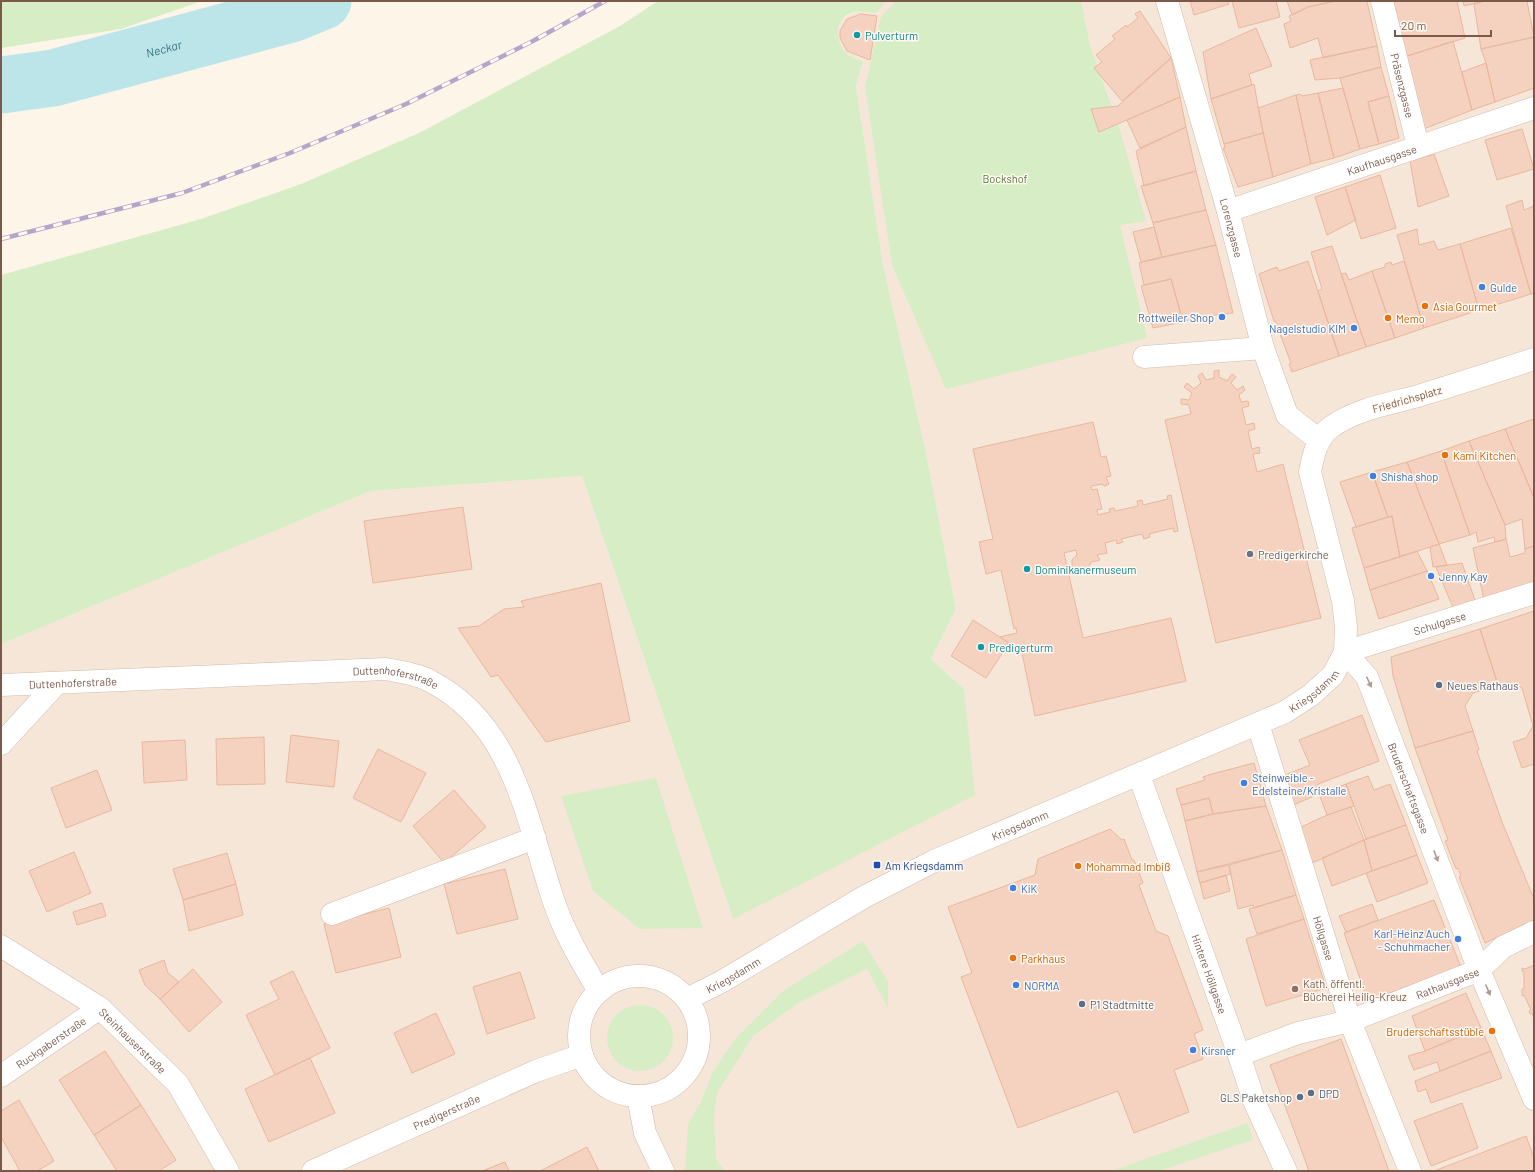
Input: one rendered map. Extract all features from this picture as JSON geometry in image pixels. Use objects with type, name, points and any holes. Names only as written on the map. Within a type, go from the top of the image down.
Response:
[{"type":"street","name":"Lorenzgasse","points":[[1167,1],[1228,211],[1263,348],[1287,414],[1319,440]]},
{"type":"street","name":"Präsenzgasse","points":[[1382,1],[1418,146]]},
{"type":"street","name":"Kaufhausgasse","points":[[1228,211],[1534,108]]},
{"type":"street","points":[[1144,357],[1263,348]]},
{"type":"street","name":"Friedrichsplatz","points":[[1345,652],[1346,627],[1343,601],[1310,472],[1313,455],[1319,440],[1331,427],[1357,413],[1476,379],[1534,358]]},
{"type":"street","name":"Schulgasse","points":[[1345,652],[1534,593]]},
{"type":"street","name":"Kriegsdamm","points":[[687,999],[721,982],[864,897],[934,861],[1285,712],[1311,695],[1333,675],[1345,652]]},
{"type":"street","name":"Bruderschaftsgasse","points":[[1345,652],[1367,677],[1479,970],[1534,1099]]},
{"type":"street","name":"Duttenhoferstraße","points":[[1,685],[386,669],[430,680],[469,707],[491,734],[516,783],[535,838],[552,898],[579,958],[599,991]]},
{"type":"street","points":[[1,744],[57,683]]},
{"type":"street","name":"Höllgasse","points":[[1258,724],[1350,1021],[1410,1171]]},
{"type":"street","name":"Hintere Höllgasse","points":[[1139,775],[1254,1101],[1286,1171]]},
{"type":"street","points":[[332,914],[535,838]]},
{"type":"street","name":"Rathausgasse","points":[[1239,1055],[1298,1032],[1350,1021],[1479,970],[1503,947],[1534,932]]},
{"type":"street","name":"Steinhauserstraße","points":[[1,946],[100,1008],[178,1084],[228,1171]]},
{"type":"street","points":[[638,976],[656,978],[673,986],[687,999],[696,1016],[699,1035],[696,1054],[690,1066],[674,1085],[657,1093],[638,1096],[622,1093],[606,1086],[594,1075],[582,1055],[579,1040],[580,1024],[588,1005],[599,991],[620,979],[638,976]]},
{"type":"street","name":"Ruckgaberstraße","points":[[1,1076],[100,1008]]},
{"type":"street","name":"Predigerstraße","points":[[313,1171],[536,1071],[582,1055]]},
{"type":"street","points":[[638,1096],[645,1133],[664,1171]]},
{"type":"shaded area","points":[[887,1],[1534,1],[1534,1171],[1,1171],[1,644],[371,491],[582,476],[733,919],[964,689],[931,659],[956,609],[925,448],[883,265],[856,86],[863,61],[847,55],[840,46],[838,39],[838,29],[841,20],[850,14],[859,11],[876,13]]},
{"type":"green space","points":[[1,1],[202,1],[121,29],[1,48]]},
{"type":"green space","points":[[658,1],[887,1],[876,13],[857,12],[845,16],[839,26],[838,37],[842,48],[846,53],[863,61],[856,86],[883,265],[925,448],[956,609],[931,659],[964,689],[975,795],[733,919],[582,476],[371,491],[1,644],[1,275],[201,219],[301,184],[419,133],[620,26]]},
{"type":"green space","name":"Bockshof","points":[[896,1],[1081,1],[1090,46],[1120,130],[1146,221],[1120,225],[1147,338],[946,389],[892,265],[865,86],[881,17]]},
{"type":"green space","points":[[656,778],[703,928],[640,929],[593,891],[561,796]]},
{"type":"green space","points":[[863,941],[888,982],[888,1008],[867,969],[798,1003],[753,1036],[717,1093],[714,1117],[716,1159],[724,1171],[685,1171],[688,1124],[702,1100],[711,1075],[735,1039],[783,991]]},
{"type":"green space","points":[[640,1005],[653,1008],[663,1015],[670,1025],[673,1038],[670,1051],[663,1061],[653,1068],[640,1071],[627,1068],[617,1061],[610,1051],[607,1038],[610,1025],[617,1015],[627,1008]]},
{"type":"green space","points":[[1248,1123],[1253,1140],[1159,1171],[1111,1171]]},
{"type":"building","points":[[1190,1],[1228,1],[1229,4],[1194,15]]},
{"type":"building","points":[[1232,1],[1276,1],[1280,17],[1239,28]]},
{"type":"building","points":[[1287,1],[1335,1],[1308,7],[1292,15]]},
{"type":"building","points":[[1335,1],[1367,1],[1377,46],[1323,58],[1318,38],[1290,48],[1284,24],[1291,21],[1289,16],[1308,7]]},
{"type":"building","points":[[1393,1],[1457,1],[1465,38],[1404,57]]},
{"type":"building","points":[[1463,1],[1485,1],[1464,6]]},
{"type":"building","points":[[1485,1],[1527,1],[1534,37],[1481,49],[1474,4]]},
{"type":"building","points":[[1140,11],[1171,58],[1122,101],[1094,68],[1102,62],[1096,55],[1115,39],[1112,36],[1138,18],[1135,14]]},
{"type":"building","name":"Pulverturm","points":[[861,14],[877,16],[870,60],[847,51],[840,38],[840,31],[847,19]]},
{"type":"building","points":[[1256,28],[1272,66],[1249,74],[1252,85],[1211,99],[1203,52]]},
{"type":"building","points":[[1534,37],[1534,88],[1495,102],[1486,63],[1481,49]]},
{"type":"building","points":[[1453,41],[1472,110],[1421,130],[1404,57]]},
{"type":"building","points":[[1377,46],[1381,67],[1340,78],[1315,80],[1310,60]]},
{"type":"building","points":[[1171,58],[1180,97],[1099,132],[1091,109],[1118,106]]},
{"type":"building","points":[[1486,63],[1495,102],[1472,110],[1462,72]]},
{"type":"building","points":[[1381,67],[1389,96],[1368,102],[1379,144],[1360,149],[1340,78]]},
{"type":"building","points":[[1254,84],[1263,133],[1224,144],[1211,99]]},
{"type":"building","points":[[1343,88],[1360,149],[1334,158],[1318,93]]},
{"type":"building","points":[[1318,93],[1334,158],[1311,164],[1296,95],[1300,94],[1302,96]]},
{"type":"building","points":[[1296,95],[1311,164],[1273,177],[1258,108]]},
{"type":"building","points":[[1389,96],[1399,138],[1379,144],[1368,102]]},
{"type":"building","points":[[1180,97],[1186,127],[1140,148],[1127,120]]},
{"type":"building","points":[[1186,127],[1196,171],[1144,186],[1136,151]]},
{"type":"building","points":[[1522,129],[1534,169],[1497,180],[1485,140]]},
{"type":"building","points":[[1263,133],[1273,177],[1238,187],[1223,148],[1225,148],[1224,144]]},
{"type":"building","points":[[1434,154],[1449,196],[1418,207],[1410,161]]},
{"type":"building","points":[[1196,171],[1206,210],[1153,223],[1141,186]]},
{"type":"building","points":[[1380,175],[1396,228],[1361,239],[1345,187]]},
{"type":"building","points":[[1345,187],[1356,220],[1327,235],[1315,197]]},
{"type":"building","points":[[1522,200],[1524,210],[1534,206],[1534,293],[1531,294],[1506,206]]},
{"type":"building","points":[[1206,210],[1216,245],[1162,257],[1153,223]]},
{"type":"building","points":[[1154,227],[1162,257],[1141,262],[1133,232]]},
{"type":"building","points":[[1511,228],[1531,294],[1479,310],[1460,244]]},
{"type":"building","points":[[1417,229],[1419,245],[1434,241],[1438,250],[1460,244],[1479,310],[1424,328],[1397,235]]},
{"type":"building","points":[[1216,245],[1233,313],[1197,317],[1183,322],[1171,279],[1144,285],[1139,263]]},
{"type":"building","points":[[1332,246],[1366,347],[1339,356],[1318,291],[1322,289],[1311,252]]},
{"type":"building","points":[[1308,261],[1339,356],[1292,372],[1289,364],[1291,363],[1274,321],[1259,274],[1277,267],[1279,271]]},
{"type":"building","points":[[1404,261],[1424,328],[1395,338],[1372,271],[1385,267],[1385,264],[1391,262],[1392,265]]},
{"type":"building","points":[[1372,271],[1395,338],[1366,347],[1341,274],[1346,273],[1349,280]]},
{"type":"building","points":[[1171,279],[1183,322],[1153,328],[1141,286]]},
{"type":"building","name":"Predigerkirche","points":[[1219,370],[1219,377],[1227,381],[1232,374],[1236,377],[1231,383],[1237,390],[1243,386],[1245,390],[1239,395],[1241,402],[1248,401],[1249,406],[1242,408],[1246,425],[1254,423],[1255,429],[1248,431],[1252,449],[1259,447],[1260,453],[1253,454],[1257,472],[1283,464],[1321,618],[1216,643],[1165,420],[1191,414],[1189,405],[1181,404],[1181,399],[1189,400],[1192,393],[1184,387],[1187,383],[1194,389],[1201,383],[1198,376],[1202,373],[1206,380],[1214,378],[1214,371]]},
{"type":"building","points":[[1534,419],[1534,498],[1505,429]]},
{"type":"building","name":"Dominikanermuseum","points":[[1093,422],[1101,457],[1106,456],[1111,476],[1106,477],[1109,484],[1105,486],[1103,484],[1091,486],[1092,490],[1097,489],[1102,509],[1097,510],[1098,515],[1110,512],[1109,509],[1114,508],[1115,511],[1138,506],[1137,501],[1142,500],[1143,505],[1168,499],[1167,496],[1171,495],[1178,531],[1174,532],[1173,528],[1149,534],[1150,537],[1144,539],[1142,534],[1121,539],[1123,542],[1117,544],[1116,540],[1105,543],[1107,553],[1097,555],[1100,560],[1091,562],[1088,569],[1082,573],[1078,573],[1072,567],[1072,560],[1077,555],[1076,550],[1064,553],[1083,638],[1171,618],[1186,681],[1035,716],[1021,648],[1003,652],[1009,643],[1000,637],[1017,633],[1016,628],[1014,629],[1001,570],[986,574],[979,542],[993,539],[973,449]]},
{"type":"building","points":[[1505,429],[1534,498],[1534,546],[1525,549],[1522,519],[1505,525],[1469,441]]},
{"type":"building","points":[[1469,441],[1505,525],[1506,539],[1495,542],[1494,537],[1478,542],[1476,532],[1470,535],[1441,451]]},
{"type":"building","points":[[1441,451],[1470,535],[1439,544],[1407,462]]},
{"type":"building","points":[[1407,462],[1439,544],[1400,557],[1392,516],[1388,517],[1372,472]]},
{"type":"building","points":[[1372,472],[1388,517],[1356,527],[1340,482]]},
{"type":"building","points":[[463,507],[472,569],[373,583],[364,521]]},
{"type":"building","points":[[1392,516],[1400,557],[1364,568],[1352,528]]},
{"type":"building","points":[[1506,539],[1510,557],[1525,553],[1525,549],[1534,546],[1534,583],[1484,600],[1473,548]]},
{"type":"building","points":[[1439,544],[1447,565],[1433,567],[1430,547]]},
{"type":"building","points":[[1417,551],[1427,571],[1370,590],[1364,568]]},
{"type":"building","points":[[1462,563],[1476,603],[1454,610],[1436,567]]},
{"type":"building","points":[[1427,571],[1439,599],[1379,619],[1370,590]]},
{"type":"building","points":[[601,583],[630,721],[546,742],[498,675],[491,677],[458,628],[479,626],[504,609],[524,607],[521,601]]},
{"type":"building","points":[[1534,611],[1534,764],[1522,768],[1513,742],[1526,738],[1533,726],[1522,688],[1510,682],[1498,685],[1480,629]]},
{"type":"building","name":"Predigerturm","points":[[973,620],[1009,643],[986,678],[951,656]]},
{"type":"building","points":[[1480,629],[1498,685],[1473,693],[1465,706],[1473,731],[1415,748],[1393,676],[1391,657]]},
{"type":"building","points":[[1362,715],[1379,761],[1318,784],[1321,793],[1291,806],[1280,777],[1310,765],[1299,740]]},
{"type":"building","points":[[1473,731],[1479,750],[1477,751],[1502,822],[1534,899],[1534,920],[1485,943],[1459,877],[1461,876],[1458,868],[1456,869],[1445,841],[1448,840],[1415,748]]},
{"type":"building","points":[[291,735],[339,741],[334,787],[286,782]]},
{"type":"building","points":[[264,737],[265,784],[217,785],[216,739]]},
{"type":"building","points":[[185,740],[187,780],[144,783],[142,742]]},
{"type":"building","points":[[378,749],[426,773],[401,822],[353,798]]},
{"type":"building","points":[[1254,763],[1266,806],[1213,814],[1209,798],[1181,805],[1176,789],[1205,780],[1203,777],[1212,774]]},
{"type":"building","points":[[97,770],[112,810],[66,828],[51,788]]},
{"type":"building","points":[[1368,776],[1374,790],[1390,784],[1406,825],[1366,839],[1346,784]]},
{"type":"building","points":[[1346,784],[1354,806],[1327,815],[1319,794]]},
{"type":"building","points":[[454,790],[486,827],[444,863],[413,826]]},
{"type":"building","points":[[1209,798],[1213,814],[1185,821],[1181,805]]},
{"type":"building","points":[[1266,806],[1282,850],[1197,872],[1185,821],[1213,814]]},
{"type":"building","points":[[1351,807],[1364,840],[1312,863],[1299,828],[1327,815]]},
{"type":"building","points":[[1406,825],[1417,855],[1372,871],[1364,840]]},
{"type":"building","name":"P1 Stadtmitte","points":[[1110,829],[1122,840],[1124,839],[1132,860],[1134,860],[1143,883],[1139,885],[1156,931],[1168,936],[1203,1030],[1194,1034],[1203,1059],[1174,1070],[1189,1112],[1134,1133],[1118,1091],[1018,1128],[961,977],[972,973],[948,907],[1035,875],[1038,859]]},
{"type":"building","points":[[1364,840],[1372,871],[1332,886],[1322,858]]},
{"type":"building","points":[[1282,850],[1296,895],[1254,908],[1253,905],[1238,909],[1229,865]]},
{"type":"building","points":[[74,852],[91,893],[47,912],[29,871]]},
{"type":"building","points":[[227,853],[236,884],[183,900],[173,869]]},
{"type":"building","points":[[1417,855],[1428,883],[1377,902],[1366,873]]},
{"type":"building","points":[[1229,865],[1231,874],[1200,883],[1197,872]]},
{"type":"building","points":[[505,869],[518,919],[457,934],[444,884]]},
{"type":"building","points":[[1226,875],[1230,891],[1204,899],[1200,883]]},
{"type":"building","points":[[236,884],[243,915],[189,931],[183,900]]},
{"type":"building","points":[[1296,895],[1304,919],[1257,934],[1249,909]]},
{"type":"building","points":[[1434,900],[1461,967],[1368,1001],[1344,933]]},
{"type":"building","points":[[102,903],[106,916],[77,925],[73,912]]},
{"type":"building","points":[[1372,904],[1378,920],[1346,932],[1339,916]]},
{"type":"building","points":[[389,908],[401,957],[336,973],[324,924]]},
{"type":"building","points":[[1304,919],[1326,988],[1266,1006],[1246,939]]},
{"type":"building","points":[[164,960],[168,973],[179,982],[160,999],[145,985],[139,970]]},
{"type":"building","points":[[1534,965],[1534,1018],[1532,1013],[1530,1014],[1529,1011],[1531,1010],[1524,995],[1522,996],[1522,989],[1524,989],[1524,972],[1522,971],[1522,968],[1525,969]]},
{"type":"building","points":[[193,969],[222,1002],[189,1032],[160,999]]},
{"type":"building","points":[[293,971],[330,1048],[275,1075],[246,1015],[279,999],[270,982]]},
{"type":"building","points":[[520,972],[535,1018],[487,1034],[473,987]]},
{"type":"building","points":[[1466,993],[1481,1028],[1425,1051],[1412,1016]]},
{"type":"building","points":[[436,1013],[455,1054],[412,1073],[394,1033]]},
{"type":"building","points":[[1481,1028],[1491,1051],[1440,1071],[1437,1062],[1414,1070],[1408,1056],[1425,1051]]},
{"type":"building","points":[[1341,1039],[1389,1171],[1309,1171],[1270,1065]]},
{"type":"building","points":[[105,1051],[141,1105],[94,1135],[59,1080]]},
{"type":"building","points":[[1491,1051],[1502,1078],[1431,1103],[1426,1089],[1418,1092],[1415,1081]]},
{"type":"building","points":[[310,1058],[335,1113],[269,1142],[245,1089]]},
{"type":"building","points":[[19,1100],[54,1161],[37,1171],[20,1171],[1,1137],[1,1111]]},
{"type":"building","points":[[1462,1103],[1478,1148],[1431,1166],[1414,1121]]},
{"type":"building","points":[[141,1105],[176,1160],[159,1171],[117,1171],[94,1135]]},
{"type":"building","points":[[1526,1136],[1534,1158],[1534,1171],[1434,1171]]},
{"type":"building","points":[[587,1147],[599,1171],[540,1171]]},
{"type":"building","points":[[505,1162],[509,1171],[482,1171]]},
{"type":"waterway","name":"Neckar","points":[[1,85],[53,78],[291,14],[323,1]]},
{"type":"railway","points":[[1,239],[182,193],[290,153],[406,104],[533,41],[605,1]]},
{"type":"place","name":"Pulverturm","points":[[857,35]]},
{"type":"place","name":"Gulde","points":[[1482,287]]},
{"type":"place","name":"Asia Gourmet","points":[[1425,306]]},
{"type":"place","name":"Rottweiler Shop","points":[[1222,317]]},
{"type":"place","name":"Memo","points":[[1388,318]]},
{"type":"place","name":"Nagelstudio KIM","points":[[1354,328]]},
{"type":"place","name":"Kami Kitchen","points":[[1445,455]]},
{"type":"place","name":"Shisha shop","points":[[1373,476]]},
{"type":"place","name":"Predigerkirche","points":[[1250,554]]},
{"type":"place","name":"Dominikanermuseum","points":[[1027,569]]},
{"type":"place","name":"Jenny Kay","points":[[1431,576]]},
{"type":"place","name":"Predigerturm","points":[[981,647]]},
{"type":"place","name":"Neues Rathaus","points":[[1439,685]]},
{"type":"place","name":"Steinweible - Edelsteine/Kristalle","points":[[1244,783]]},
{"type":"place","name":"Am Kriegsdamm","points":[[877,865]]},
{"type":"place","name":"Mohammad Imbiß","points":[[1078,866]]},
{"type":"place","name":"KiK","points":[[1013,888]]},
{"type":"place","name":"Karl-Heinz Auch - Schuhmacher","points":[[1458,939]]},
{"type":"place","name":"Parkhaus","points":[[1013,958]]},
{"type":"place","name":"NORMA","points":[[1016,985]]},
{"type":"place","name":"Kath. öffentl. Bücherei Heilig-Kreuz","points":[[1295,989]]},
{"type":"place","name":"P1 Stadtmitte","points":[[1082,1004]]},
{"type":"place","name":"Bruderschaftsstüble","points":[[1492,1031]]},
{"type":"place","name":"Kirsner","points":[[1193,1050]]},
{"type":"place","name":"DPD","points":[[1311,1093]]},
{"type":"place","name":"GLS Paketshop","points":[[1300,1097]]}]
